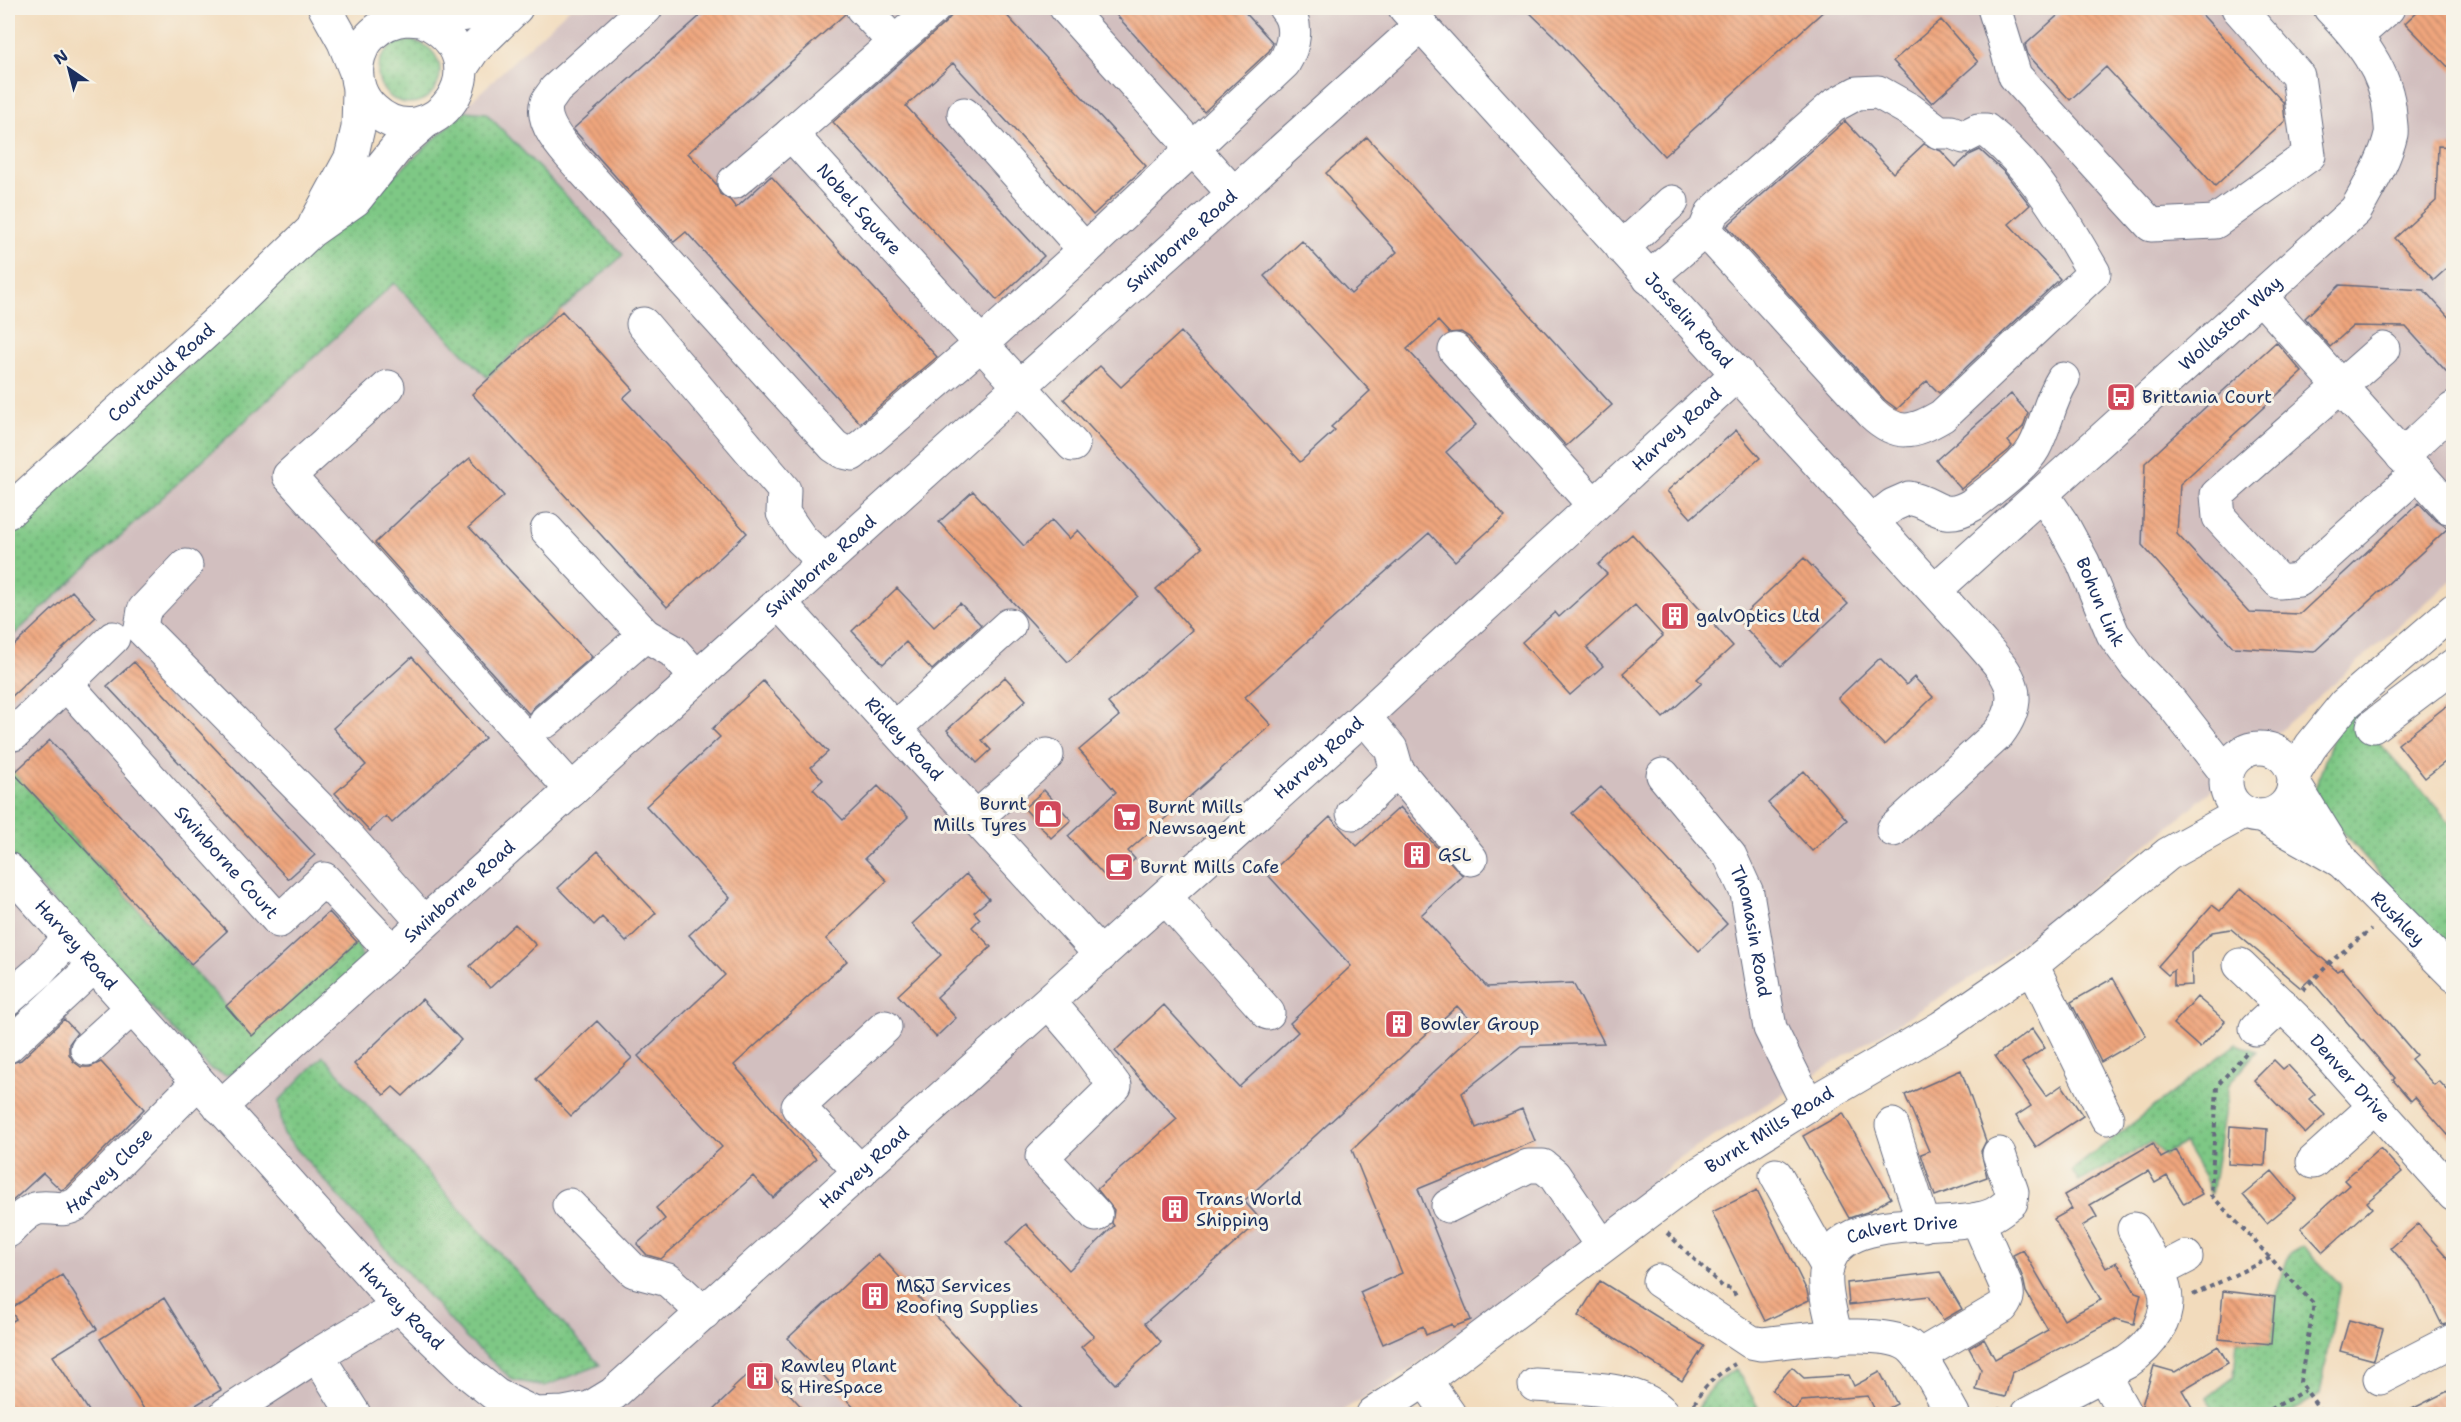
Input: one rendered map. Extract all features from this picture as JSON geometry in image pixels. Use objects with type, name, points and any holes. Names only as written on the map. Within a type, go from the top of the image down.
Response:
[{"type":"street","points":[[325,8],[344,42],[367,104],[386,119],[409,124],[425,122]]},
{"type":"street","points":[[366,8],[438,28],[450,39],[458,53],[461,68]]},
{"type":"street","name":"Courtauld Road","points":[[311,231],[351,158],[358,128],[358,58],[367,40],[383,26],[506,8]]},
{"type":"street","name":"Courtauld Road","points":[[8,512],[219,320],[311,231],[355,200],[399,146],[452,101],[460,82],[461,68],[473,50],[516,8]]},
{"type":"street","points":[[646,8],[555,90],[546,104],[552,133],[834,446],[843,452],[852,454],[981,344],[1085,250],[1284,63],[1292,50],[1294,30],[1290,14],[1285,8]]},
{"type":"street","points":[[862,8],[894,42]]},
{"type":"street","points":[[734,182],[934,8]]},
{"type":"street","points":[[1066,8],[1234,194]]},
{"type":"street","points":[[1994,8],[2015,76],[2151,225],[2215,222],[2309,155],[2298,76],[2238,8]]},
{"type":"street","name":"Wollaston Way","points":[[1935,590],[2356,210],[2377,172],[2391,132],[2389,106],[2384,85],[2372,57],[2330,8]]},
{"type":"street","points":[[2356,36],[2388,8]]},
{"type":"street","name":"Swinborne Road","points":[[220,1107],[1234,194],[1413,16]]},
{"type":"street","name":"Josselin Road","points":[[1413,16],[1935,590],[2007,676],[2013,689],[2014,704],[2008,721],[1998,734],[1893,830]]},
{"type":"street","points":[[1649,278],[1705,230],[1712,213],[1833,106],[1857,93],[1878,92],[1910,110],[1939,132],[1951,132],[1965,137],[1978,130],[1986,130],[2004,144],[2053,204],[2094,273],[1942,416],[1926,426],[1894,430],[1872,413],[1705,230]]},
{"type":"street","points":[[964,114],[1085,250]]},
{"type":"street","name":"Nobel Square","points":[[791,134],[1073,445]]},
{"type":"street","points":[[1622,248],[1672,202]]},
{"type":"street","points":[[2261,297],[2448,507]]},
{"type":"street","points":[[643,324],[783,490],[783,513],[801,538],[825,562]]},
{"type":"street","points":[[2383,349],[2217,495],[2220,517],[2279,582],[2299,580],[2410,464],[2453,409]]},
{"type":"street","points":[[1455,350],[1593,504]]},
{"type":"street","name":"Harvey Road","points":[[8,869],[399,1306],[466,1371],[496,1395],[535,1414],[564,1413],[590,1408],[606,1399],[861,1172],[1364,717],[1738,373]]},
{"type":"street","points":[[1871,522],[1893,505],[1910,498],[1946,513],[1962,511],[1972,505],[2032,451],[2040,437],[2052,398],[2063,379]]},
{"type":"street","points":[[388,387],[289,476],[572,790]]},
{"type":"street","name":"Bohun Link","points":[[2042,494],[2083,562],[2113,634],[2138,667],[2170,701]]},
{"type":"street","points":[[547,530],[645,635],[673,651],[697,678]]},
{"type":"street","points":[[186,566],[144,610],[141,628],[349,838],[424,923]]},
{"type":"street","name":"Ridley Road","points":[[780,603],[1101,955]]},
{"type":"street","points":[[2345,704],[2259,748],[2239,755],[2232,764],[2227,777],[2227,788],[2231,799],[2253,814],[2273,813],[2283,807],[2291,796],[2294,779],[2311,746],[2345,704],[2454,610]]},
{"type":"street","points":[[895,728],[1009,625]]},
{"type":"street","points":[[546,721],[645,635]]},
{"type":"street","points":[[14,734],[113,638]]},
{"type":"street","points":[[2373,726],[2454,665]]},
{"type":"street","name":"Swinborne Court","points":[[66,684],[279,921],[324,879],[393,952]]},
{"type":"street","points":[[2170,701],[2259,748],[2280,754],[2289,763],[2294,779]]},
{"type":"street","points":[[2170,701],[2227,777]]},
{"type":"street","points":[[1364,717],[1390,750],[1397,770],[1471,859]]},
{"type":"street","points":[[977,817],[1047,755]]},
{"type":"street","points":[[1353,813],[1397,770]]},
{"type":"street","name":"Thomasin Road","points":[[1663,775],[1731,856],[1747,893],[1770,1028],[1808,1105]]},
{"type":"street","name":"Burnt Mills Road","points":[[1373,1414],[1425,1380],[1700,1173],[1808,1105],[1942,1027],[2032,965],[2168,854],[2227,777]]},
{"type":"street","name":"Rushley","points":[[2294,779],[2343,862],[2454,975]]},
{"type":"street","name":"Burnt Mills Road","points":[[2168,854],[2253,814]]},
{"type":"street","name":"Rushley","points":[[2253,814],[2343,862]]},
{"type":"street","points":[[1165,897],[1268,1013]]},
{"type":"street","points":[[11,990],[39,972],[69,938]]},
{"type":"street","points":[[2032,965],[2107,1118]]},
{"type":"street","name":"Denver Drive","points":[[2240,965],[2292,998],[2374,1107],[2454,1196]]},
{"type":"street","points":[[8,1046],[94,966]]},
{"type":"street","points":[[2254,1038],[2292,998]]},
{"type":"street","points":[[1049,1002],[1079,1037],[1115,1086],[1042,1157],[1096,1215]]},
{"type":"street","points":[[87,1049],[132,1008]]},
{"type":"street","points":[[861,1172],[798,1107],[885,1027]]},
{"type":"street","name":"Harvey Close","points":[[8,1231],[27,1213],[37,1208],[59,1210],[68,1209],[77,1204],[198,1082]]},
{"type":"street","points":[[2313,1162],[2374,1107]]},
{"type":"street","points":[[1892,1125],[1924,1225]]},
{"type":"street","name":"Calvert Drive","points":[[1836,1338],[1826,1283],[1827,1266],[1833,1252],[1843,1240],[1874,1228],[1924,1225],[1992,1215],[2011,1202],[2012,1192],[1999,1154]]},
{"type":"street","points":[[1448,1206],[1528,1166],[1543,1166],[1554,1175],[1602,1246]]},
{"type":"street","points":[[1776,1175],[1827,1266]]},
{"type":"street","points":[[569,1205],[634,1271],[668,1280],[704,1312]]},
{"type":"street","points":[[1919,1356],[2002,1307],[2007,1301],[2005,1283],[1977,1219]]},
{"type":"street","points":[[2015,1412],[2104,1376],[2141,1352],[2154,1338],[2166,1303],[2164,1288],[2134,1229]]},
{"type":"street","points":[[2157,1272],[2186,1257]]},
{"type":"street","points":[[1659,1281],[1742,1337],[1761,1344],[1836,1338],[1894,1339],[1909,1346],[1919,1356],[1953,1414]]},
{"type":"street","points":[[226,1414],[317,1355],[399,1306]]},
{"type":"street","points":[[2380,1378],[2454,1340]]},
{"type":"street","points":[[317,1355],[354,1414]]},
{"type":"street","points":[[2104,1376],[2125,1414]]},
{"type":"street","points":[[1425,1380],[1449,1414]]},
{"type":"street","points":[[1534,1385],[1631,1393],[1648,1401],[1663,1414]]},
{"type":"path","points":[[2292,998],[2377,923]]},
{"type":"path","points":[[2254,1038],[2217,1086],[2211,1195],[2314,1304],[2300,1382],[2323,1414]]},
{"type":"path","points":[[1658,1239],[1675,1226]]},
{"type":"path","points":[[2263,1414],[2305,1390]]},
{"type":"path","points":[[1991,1414],[2015,1412]]},
{"type":"shaded area","points":[[570,8],[2453,8],[2453,579],[2168,828],[1992,965],[1673,1162],[1635,1202],[1415,1366],[1337,1414],[8,1414],[8,536]]},
{"type":"green space","points":[[403,41],[415,41],[431,50],[438,60],[440,72],[438,84],[431,94],[415,103],[403,103],[392,98],[383,89],[378,78],[378,66],[383,55],[392,46]]},
{"type":"green space","points":[[465,111],[486,113],[623,255],[487,377],[394,283],[8,640],[8,536],[267,292]]},
{"type":"green space","points":[[2345,704],[2453,826],[2453,957],[2312,797]]},
{"type":"green space","points":[[8,766],[252,1035],[357,942],[365,965],[247,1071],[225,1075],[209,1068],[8,853]]},
{"type":"green space","points":[[2236,1044],[2257,1051],[2229,1084],[2211,1195],[2206,1180],[2184,1143],[2163,1155],[2152,1142],[2079,1182],[2072,1170]]},
{"type":"green space","points":[[323,1056],[600,1365],[545,1386],[513,1380],[466,1338],[283,1134],[279,1101]]},
{"type":"green space","points":[[2303,1246],[2340,1284],[2320,1395],[2286,1414],[2217,1414],[2207,1398],[2234,1377],[2237,1341],[2271,1344],[2275,1297],[2289,1254]]},
{"type":"green space","points":[[1736,1369],[1762,1414],[1696,1414],[1712,1388]]},
{"type":"building","points":[[709,8],[844,8],[845,14],[688,153],[716,184],[720,194],[730,200],[736,208],[771,176],[937,357],[860,423],[686,232],[674,242],[573,129]]},
{"type":"building","points":[[958,8],[1000,8],[1146,166],[1093,215],[953,63],[906,106],[1044,256],[997,300],[833,122],[946,22]]},
{"type":"building","points":[[1110,8],[1241,8],[1273,43],[1269,51],[1204,112]]},
{"type":"building","points":[[1525,8],[1827,8],[1664,156],[1554,36]]},
{"type":"building","points":[[2066,8],[2196,8],[2283,102],[2285,121],[2215,186],[2106,67],[2070,100],[2028,55],[2025,45]]},
{"type":"building","points":[[2421,8],[2454,8],[2454,73],[2405,23]]},
{"type":"building","points":[[1941,20],[1978,62],[1932,103],[1893,61]]},
{"type":"building","points":[[1845,121],[1893,173],[1924,144],[1941,151],[1956,167],[1969,155],[1980,150],[2005,173],[2030,205],[2009,224],[2060,279],[1939,393],[1927,381],[1897,409],[1885,400],[1727,226]]},
{"type":"building","points":[[1367,137],[1612,405],[1566,446],[1469,337],[1461,332],[1449,333],[1438,321],[1407,349],[1476,425],[1446,452],[1505,516],[1455,561],[1429,533],[1245,697],[1271,725],[1128,851],[1135,859],[1110,882],[1068,836],[1116,792],[1079,750],[1119,716],[1108,703],[1192,630],[1156,589],[1202,548],[1064,399],[1100,366],[1121,387],[1181,332],[1300,462],[1335,430],[1331,427],[1370,391],[1264,276],[1302,241],[1351,294],[1397,252],[1326,173]]},
{"type":"building","points":[[2438,146],[2454,147],[2454,262],[2434,280],[2395,238],[2436,201]]},
{"type":"building","points":[[2340,285],[2424,290],[2454,323],[2454,380],[2406,327],[2353,326],[2330,347],[2305,318]]},
{"type":"building","points":[[562,311],[633,389],[623,398],[747,533],[667,607],[472,394]]},
{"type":"building","points":[[2276,342],[2302,372],[2180,484],[2177,534],[2249,612],[2300,614],[2419,503],[2434,519],[2448,528],[2314,652],[2233,647],[2142,545],[2145,463]]},
{"type":"building","points":[[2011,394],[2028,413],[2023,427],[2008,441],[2012,446],[2009,450],[1961,489],[1936,460]]},
{"type":"building","points":[[1736,430],[1760,458],[1691,518],[1667,491]]},
{"type":"building","points":[[470,458],[504,496],[469,527],[592,657],[534,707],[529,714],[375,543],[433,488]]},
{"type":"building","points":[[973,491],[1024,546],[1052,520],[1069,539],[1078,530],[1138,596],[1068,662],[939,522]]},
{"type":"building","points":[[1632,534],[1733,646],[1697,679],[1702,683],[1663,718],[1623,673],[1663,636],[1635,605],[1587,648],[1603,666],[1570,695],[1522,642],[1555,612],[1559,617],[1607,574],[1598,565]]},
{"type":"building","points":[[1804,558],[1848,604],[1781,666],[1738,620]]},
{"type":"building","points":[[897,588],[934,627],[960,603],[981,625],[932,670],[906,642],[883,664],[852,631]]},
{"type":"building","points":[[72,591],[96,617],[8,700],[8,651]]},
{"type":"building","points":[[412,657],[485,738],[392,823],[386,816],[370,831],[335,793],[366,765],[333,728]]},
{"type":"building","points":[[1880,658],[1906,685],[1914,677],[1933,697],[1884,745],[1838,698]]},
{"type":"building","points":[[134,662],[315,855],[288,879],[107,686]]},
{"type":"building","points":[[1005,677],[1026,700],[982,740],[991,750],[977,763],[947,730]]},
{"type":"building","points":[[763,681],[828,752],[811,767],[823,780],[813,789],[843,820],[878,786],[908,817],[865,858],[887,881],[826,939],[847,961],[734,1065],[816,1159],[773,1198],[753,1176],[661,1259],[647,1255],[637,1244],[665,1219],[656,1208],[722,1147],[638,1056],[725,975],[689,935],[730,898],[646,806],[720,737],[712,729]]},
{"type":"building","points":[[2454,700],[2454,755],[2425,778],[2398,744]]},
{"type":"building","points":[[50,740],[227,931],[191,964],[14,773]]},
{"type":"building","points":[[1804,771],[1847,820],[1812,851],[1768,803]]},
{"type":"building","points":[[1601,787],[1727,924],[1699,951],[1572,813]]},
{"type":"building","name":"Burnt Mills Tyres","points":[[1044,790],[1071,820],[1051,838],[1024,808]]},
{"type":"building","points":[[1400,807],[1463,876],[1421,915],[1487,987],[1573,983],[1604,1043],[1521,1046],[1462,1093],[1476,1128],[1522,1109],[1535,1141],[1418,1189],[1471,1320],[1453,1327],[1452,1324],[1426,1335],[1423,1326],[1383,1344],[1360,1292],[1402,1273],[1352,1150],[1479,1029],[1457,1006],[1244,1201],[1261,1220],[1145,1323],[1161,1342],[1115,1384],[1081,1347],[1094,1336],[1006,1243],[1026,1224],[1069,1270],[1114,1226],[1112,1223],[1114,1210],[1097,1189],[1177,1119],[1115,1051],[1164,1005],[1239,1087],[1298,1032],[1290,1023],[1351,966],[1268,875],[1330,817],[1357,846]]},
{"type":"building","points":[[598,851],[656,913],[626,942],[602,917],[594,925],[558,888]]},
{"type":"building","points":[[966,874],[989,899],[974,912],[980,919],[972,927],[991,947],[937,997],[956,1018],[936,1037],[898,995],[941,955],[912,924]]},
{"type":"building","points":[[2241,888],[2337,971],[2342,968],[2416,1055],[2411,1059],[2434,1085],[2439,1081],[2454,1097],[2454,1142],[2415,1097],[2411,1101],[2393,1080],[2395,1078],[2310,979],[2301,988],[2231,929],[2212,932],[2191,953],[2192,985],[2174,986],[2174,970],[2168,975],[2158,966],[2212,905],[2220,911]]},
{"type":"building","points":[[329,912],[357,942],[252,1036],[226,1006]]},
{"type":"building","points":[[515,924],[536,945],[490,988],[470,966]]},
{"type":"building","points":[[2113,978],[2146,1036],[2101,1062],[2071,1002]]},
{"type":"building","points":[[2197,997],[2225,1021],[2200,1048],[2173,1024]]},
{"type":"building","points":[[422,999],[461,1040],[403,1096],[393,1087],[384,1095],[354,1064]]},
{"type":"building","points":[[64,1019],[77,1033],[69,1044],[69,1054],[73,1061],[81,1067],[90,1067],[101,1062],[144,1109],[66,1188],[61,1190],[43,1173],[8,1205],[8,1064],[21,1060]]},
{"type":"building","points":[[597,1021],[632,1058],[571,1116],[536,1079]]},
{"type":"building","points":[[2032,1029],[2045,1048],[2022,1063],[2046,1096],[2062,1085],[2083,1116],[2036,1147],[2016,1116],[2031,1106],[1995,1056]]},
{"type":"building","points":[[2274,1060],[2283,1069],[2288,1065],[2315,1094],[2309,1099],[2325,1115],[2305,1134],[2254,1080]]},
{"type":"building","points":[[1961,1070],[1986,1141],[1981,1151],[1987,1177],[1935,1196],[1921,1154],[1929,1151],[1905,1095]]},
{"type":"building","points":[[1843,1113],[1891,1198],[1867,1212],[1849,1218],[1803,1136]]},
{"type":"building","points":[[2230,1126],[2267,1129],[2265,1166],[2228,1164]]},
{"type":"building","points":[[2153,1143],[2161,1158],[2176,1150],[2202,1194],[2184,1204],[2167,1176],[2155,1183],[2148,1171],[2090,1205],[2097,1217],[2082,1226],[2106,1268],[2117,1262],[2135,1292],[2141,1294],[2134,1324],[2116,1319],[2012,1373],[2005,1397],[1976,1390],[1981,1370],[1969,1348],[1984,1339],[1995,1359],[2048,1330],[2026,1292],[2023,1278],[2013,1255],[2023,1250],[2064,1320],[2101,1300],[2054,1219],[2072,1209],[2064,1195]]},
{"type":"building","points":[[2380,1148],[2402,1172],[2367,1202],[2372,1208],[2323,1252],[2301,1228],[2349,1185],[2344,1180]]},
{"type":"building","points":[[2272,1171],[2296,1199],[2267,1223],[2243,1195]]},
{"type":"building","points":[[1757,1190],[1807,1291],[1809,1300],[1765,1321],[1712,1212]]},
{"type":"building","points":[[2418,1224],[2454,1265],[2454,1322],[2442,1325],[2421,1282],[2391,1248]]},
{"type":"building","name":"M&J Services Roofing Supplies","points":[[878,1254],[1028,1414],[860,1414],[788,1338]]},
{"type":"building","points":[[1940,1272],[1962,1309],[1943,1320],[1929,1296],[1849,1305],[1847,1283]]},
{"type":"building","points":[[62,1275],[97,1329],[53,1356],[91,1414],[8,1414],[8,1324],[16,1319],[10,1309]]},
{"type":"building","points":[[1600,1281],[1704,1346],[1682,1381],[1578,1316]]},
{"type":"building","points":[[2223,1291],[2275,1297],[2271,1344],[2219,1339]]},
{"type":"building","points":[[164,1298],[221,1390],[181,1414],[147,1414],[100,1339]]},
{"type":"building","points":[[2349,1320],[2383,1329],[2374,1360],[2340,1351]]},
{"type":"building","points":[[2218,1346],[2228,1363],[2182,1390],[2196,1414],[2144,1414],[2142,1405],[2154,1366],[2175,1372]]},
{"type":"building","name":"Rawley Plant & HireSpace","points":[[761,1363],[808,1414],[709,1414],[734,1390],[732,1389]]},
{"type":"building","points":[[1792,1367],[1804,1378],[1849,1375],[1854,1386],[1880,1372],[1897,1404],[1877,1414],[1868,1396],[1802,1401],[1794,1410],[1772,1390]]},
{"type":"building","points":[[2454,1388],[2454,1414],[2402,1414]]},
{"type":"place","name":"Brittania Court","points":[[2121,397]]},
{"type":"place","name":"galvOptics Ltd","points":[[1675,616]]},
{"type":"place","name":"Burnt Mills Tyres","points":[[1048,814]]},
{"type":"place","name":"Burnt Mills Newsagent","points":[[1127,817]]},
{"type":"place","name":"GSL","points":[[1417,855]]},
{"type":"place","name":"Burnt Mills Cafe","points":[[1119,867]]},
{"type":"place","name":"Bowler Group","points":[[1399,1024]]},
{"type":"place","name":"Trans World Shipping","points":[[1175,1209]]},
{"type":"place","name":"M&J Services Roofing Supplies","points":[[875,1296]]},
{"type":"place","name":"Rawley Plant & HireSpace","points":[[760,1376]]}]
